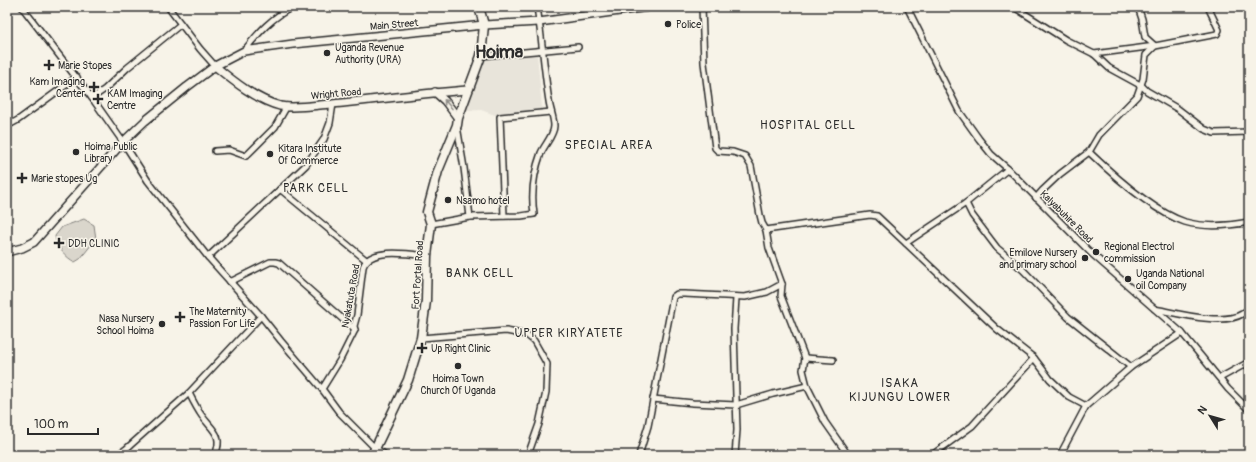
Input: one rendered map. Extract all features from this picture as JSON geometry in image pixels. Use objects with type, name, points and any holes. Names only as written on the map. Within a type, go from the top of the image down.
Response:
[{"type":"main road","points":[[479,7],[484,25]]},
{"type":"main road","name":"Fort Portal Road","points":[[373,451],[408,380],[421,338],[426,301],[427,256],[431,224],[427,212],[438,171],[481,56],[484,25]]},
{"type":"street","points":[[22,7],[77,77],[124,142],[148,181],[208,257],[261,316],[280,342],[322,389],[339,412],[373,451],[386,455]]},
{"type":"street","points":[[168,7],[215,66]]},
{"type":"street","points":[[244,51],[267,24],[284,11],[293,7]]},
{"type":"street","points":[[431,224],[470,216],[521,216],[534,214],[533,204],[535,176],[541,155],[552,134],[554,126],[549,103],[544,50],[537,7]]},
{"type":"street","name":"Main Street","points":[[7,252],[22,248],[34,242],[124,142],[145,121],[215,66],[244,51],[484,25],[539,22],[649,7]]},
{"type":"street","points":[[702,7],[704,63],[715,148],[718,151],[733,152],[745,156],[751,166],[762,224],[766,230],[769,248],[782,284],[781,296],[805,358],[803,370],[807,386],[825,422],[848,455]]},
{"type":"street","name":"Kalyabuhire Road","points":[[907,7],[959,111],[978,139],[991,154],[1008,169],[1090,253],[1182,333],[1249,410]]},
{"type":"street","points":[[1014,7],[1066,40],[1094,54],[1109,68],[1142,86],[1178,109],[1204,129],[1214,133],[1249,132]]},
{"type":"street","points":[[1138,7],[1145,37],[1155,46]]},
{"type":"street","points":[[1094,54],[1155,46],[1217,34],[1219,30],[1208,7]]},
{"type":"street","points":[[92,98],[105,89],[127,68],[181,24]]},
{"type":"street","points":[[1036,198],[1060,174],[1089,152],[1099,135],[1137,96],[1142,86],[1146,55],[1155,46]]},
{"type":"street","points":[[481,56],[578,47]]},
{"type":"street","name":"Wright Road","points":[[215,66],[239,85],[255,94],[276,104],[287,106],[333,104],[436,92],[468,90]]},
{"type":"street","points":[[7,126],[18,120],[77,77]]},
{"type":"street","points":[[436,92],[445,100],[457,121],[470,216]]},
{"type":"street","points":[[208,257],[306,165],[321,144],[330,123],[333,104]]},
{"type":"street","points":[[215,151],[229,150],[246,156],[275,127],[287,106]]},
{"type":"street","points":[[504,216],[500,117],[551,112]]},
{"type":"street","points":[[1089,152],[1105,168],[1147,201],[1184,222],[1200,225],[1231,226],[1249,222]]},
{"type":"street","points":[[906,243],[966,203],[1008,169]]},
{"type":"street","points":[[280,189],[366,260]]},
{"type":"street","points":[[966,203],[972,216],[997,248],[1023,270],[1068,316],[1132,367]]},
{"type":"street","points":[[766,230],[874,215],[877,216],[997,329],[1034,358],[1050,380],[1069,397],[1086,406]]},
{"type":"street","name":"Nyakatuta Road","points":[[322,389],[340,360],[355,330],[354,326],[357,315],[363,267],[366,260],[373,256],[387,254],[427,256]]},
{"type":"street","points":[[230,282],[270,262],[279,263],[355,330]]},
{"type":"street","points":[[639,455],[648,426],[673,297],[677,294],[684,294],[745,298],[767,292],[782,284]]},
{"type":"street","points":[[735,455],[737,430],[734,329],[736,298]]},
{"type":"street","points":[[1154,309],[1189,316],[1220,319],[1241,315],[1249,308]]},
{"type":"street","points":[[117,455],[126,449],[188,393],[261,316]]},
{"type":"street","points":[[421,338],[506,331],[527,335],[534,341],[547,364],[546,392],[539,424],[528,455]]},
{"type":"street","points":[[1060,455],[1086,406],[1132,367],[1182,333]]},
{"type":"street","points":[[805,358],[833,360]]},
{"type":"street","points":[[932,455],[972,426],[1034,358]]},
{"type":"street","points":[[1220,378],[1249,362]]},
{"type":"street","points":[[653,399],[736,405],[807,386]]},
{"type":"street","points":[[188,393],[202,416],[217,436],[218,448],[215,455]]},
{"type":"shaded area","points":[[537,53],[542,109],[495,115],[481,110],[460,111],[482,60]]},
{"type":"shaded area","points":[[84,219],[94,225],[96,239],[80,259],[75,262],[68,258],[62,251],[57,244],[55,236],[62,227]]},
{"type":"place","name":"Police","points":[[668,24]]},
{"type":"place","name":"Uganda Revenue Authority (URA)","points":[[327,53]]},
{"type":"place","name":"Marie Stopes","points":[[49,65]]},
{"type":"place","name":"Kam Imaging Center","points":[[94,87]]},
{"type":"place","name":"KAM Imaging Centre","points":[[98,99]]},
{"type":"place","name":"Hoima Public Library","points":[[76,152]]},
{"type":"place","name":"Kitara Institute Of Commerce","points":[[270,154]]},
{"type":"place","name":"Marie stopes Ug","points":[[22,178]]},
{"type":"place","name":"Nsamo hotel","points":[[448,200]]},
{"type":"place","name":"DDH CLINIC","points":[[59,243]]},
{"type":"place","name":"Regional Electrol commission","points":[[1096,252]]},
{"type":"place","name":"Emilove Nursery and primary school","points":[[1085,258]]},
{"type":"place","name":"Uganda National oil Company","points":[[1128,279]]},
{"type":"place","name":"The Maternity Passion For Life","points":[[180,317]]},
{"type":"place","name":"Nasa Nursery School Hoima","points":[[162,324]]},
{"type":"place","name":"Up Right Clinic","points":[[422,348]]},
{"type":"place","name":"Hoima Town Church Of Uganda","points":[[458,366]]},
{"type":"district","name":"Hoima","points":[[499,52]]},
{"type":"district","name":"HOSPITAL CELL","points":[[808,125]]},
{"type":"district","name":"SPECIAL AREA","points":[[609,145]]},
{"type":"district","name":"PARK CELL","points":[[316,188]]},
{"type":"district","name":"BANK CELL","points":[[480,273]]},
{"type":"district","name":"UPPER KIRYATETE","points":[[569,333]]},
{"type":"district","name":"ISAKA KIJUNGU LOWER","points":[[900,390]]}]
